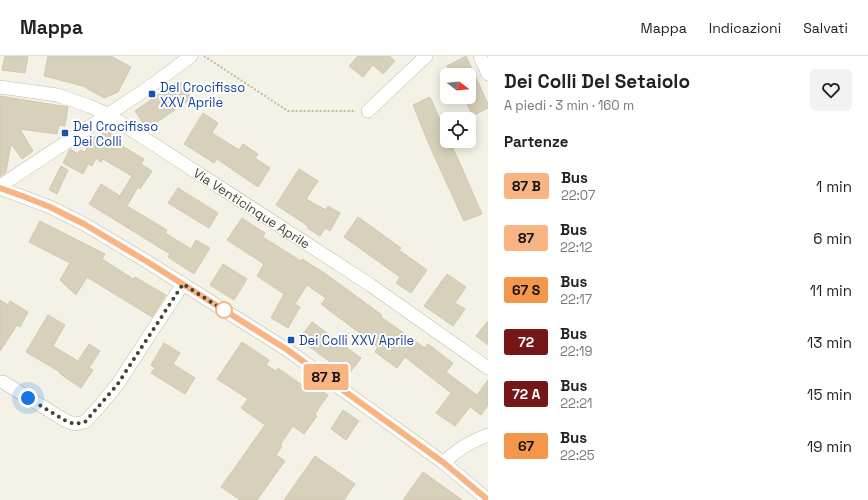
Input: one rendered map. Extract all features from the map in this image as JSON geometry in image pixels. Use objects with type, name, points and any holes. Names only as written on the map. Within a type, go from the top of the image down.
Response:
[{"type":"street","points":[[368,110],[426,56]]},
{"type":"street","points":[[480,56],[488,74]]},
{"type":"street","points":[[0,187],[148,88],[186,57]]},
{"type":"street","name":"Via Venticinque Aprile","points":[[0,87],[56,95],[89,106],[107,114],[369,284],[488,368]]},
{"type":"street","points":[[0,187],[44,204],[84,224],[183,284],[311,365],[444,463],[488,500]]},
{"type":"street","points":[[3,382],[66,421],[75,424],[85,422],[117,385],[183,284]]},
{"type":"street","points":[[444,463],[460,449],[474,440],[488,435]]},
{"type":"path","points":[[204,56],[288,111],[330,112],[368,110]]},
{"type":"building","points":[[5,56],[28,56],[25,73],[2,70]]},
{"type":"building","points":[[48,56],[111,56],[131,67],[118,92],[104,98],[83,86],[44,76]]},
{"type":"building","points":[[358,56],[389,56],[395,61],[383,74],[373,65],[363,77],[349,66]]},
{"type":"building","points":[[466,56],[472,68],[448,68],[447,66]]},
{"type":"building","points":[[476,78],[488,104],[488,108],[476,114],[476,112],[471,112],[467,104],[476,104]]},
{"type":"building","points":[[179,80],[192,98],[147,129],[135,111]]},
{"type":"building","points":[[0,96],[68,107],[65,126],[59,125],[57,134],[20,129],[33,151],[22,159],[11,144],[6,172],[0,176]]},
{"type":"building","points":[[430,97],[440,119],[440,148],[453,148],[482,214],[464,221],[431,149],[413,105]]},
{"type":"building","points":[[203,113],[218,123],[212,133],[239,150],[243,144],[258,154],[255,158],[270,168],[258,187],[217,159],[214,163],[184,144]]},
{"type":"building","points":[[105,130],[117,137],[114,141],[144,159],[141,164],[152,171],[140,189],[138,187],[127,206],[167,230],[165,233],[191,249],[196,240],[210,248],[194,274],[168,257],[170,254],[89,204],[101,184],[120,196],[132,176],[103,159],[101,162],[96,158],[92,166],[88,164],[83,174],[63,163],[70,149],[78,154],[80,150],[85,152],[95,136],[99,139]]},
{"type":"building","points":[[61,166],[68,170],[57,194],[49,190]]},
{"type":"building","points":[[299,169],[318,181],[306,199],[326,210],[328,206],[340,213],[330,231],[325,228],[320,236],[307,228],[308,226],[276,205]]},
{"type":"building","points":[[178,188],[218,213],[209,228],[168,203]]},
{"type":"building","points":[[358,217],[401,248],[399,250],[427,270],[411,293],[396,283],[400,277],[344,237]]},
{"type":"building","points":[[242,218],[265,233],[263,237],[301,261],[302,259],[326,274],[382,315],[381,317],[425,348],[428,344],[453,363],[446,372],[477,395],[488,380],[488,405],[481,415],[470,407],[455,426],[436,413],[451,393],[405,357],[397,368],[375,352],[378,347],[321,304],[326,298],[307,285],[295,304],[300,307],[288,328],[271,318],[284,294],[257,276],[264,264],[227,240]]},
{"type":"building","points":[[40,221],[105,254],[102,259],[133,279],[135,277],[166,295],[152,317],[87,277],[76,295],[60,280],[70,263],[29,242]]},
{"type":"building","points":[[223,264],[247,279],[234,300],[210,285]]},
{"type":"building","points":[[447,274],[466,287],[455,303],[465,309],[453,326],[424,306]]},
{"type":"building","points":[[0,300],[8,305],[10,301],[28,312],[20,327],[17,325],[0,351]]},
{"type":"building","points":[[48,315],[65,325],[53,346],[78,361],[89,344],[100,351],[89,368],[93,370],[81,388],[59,373],[60,372],[26,352]]},
{"type":"building","points":[[488,321],[488,345],[476,336]]},
{"type":"building","points":[[312,322],[361,358],[348,375],[299,339]]},
{"type":"building","points":[[242,342],[269,360],[266,365],[276,371],[278,368],[313,393],[317,388],[328,395],[315,414],[317,416],[304,434],[293,426],[280,445],[282,446],[276,455],[285,461],[257,500],[240,500],[221,487],[265,425],[241,408],[248,399],[217,379]]},
{"type":"building","points":[[164,343],[180,353],[173,364],[195,378],[185,394],[151,373],[155,368],[151,365]]},
{"type":"building","points":[[343,410],[359,421],[346,440],[331,429]]},
{"type":"building","points":[[315,456],[355,484],[344,500],[284,500]]},
{"type":"building","points":[[423,472],[462,500],[403,500]]},
{"type":"bus line","points":[[0,188],[50,207],[84,224],[286,349],[311,365],[444,463],[488,500]]},
{"type":"place","name":"Del Crocifisso XXV Aprile","points":[[152,94]]},
{"type":"place","name":"Del Crocifisso Dei Colli","points":[[65,133]]},
{"type":"place","name":"Dei Colli XXV Aprile","points":[[291,340]]},
{"type":"route","points":[[28,398],[66,421],[75,424],[85,422],[117,385],[183,284],[225,311],[224,310]]}]
